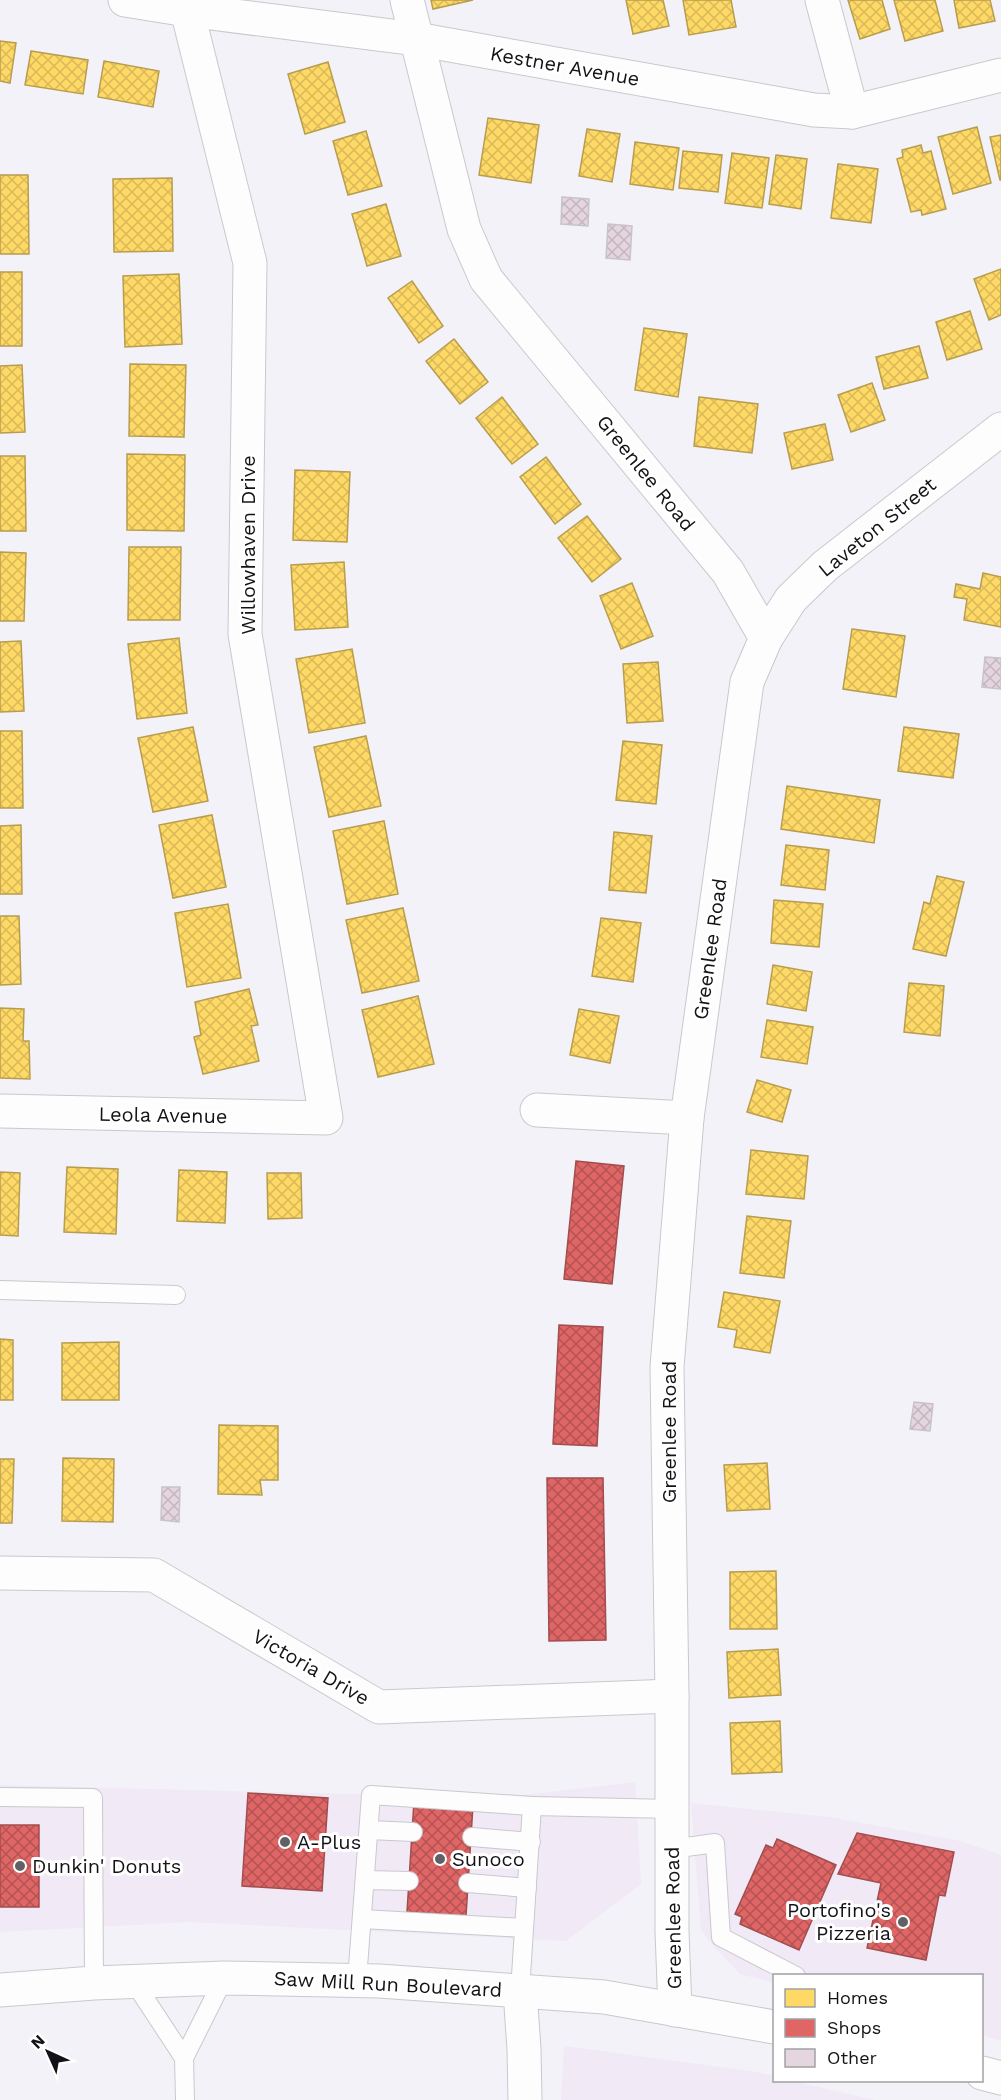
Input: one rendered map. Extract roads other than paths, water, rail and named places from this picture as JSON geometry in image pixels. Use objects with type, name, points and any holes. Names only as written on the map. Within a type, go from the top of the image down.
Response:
[{"type":"main road","name":"Kestner Avenue","points":[[125,0],[186,5],[416,39],[814,110],[852,112],[1001,75]]},
{"type":"main road","name":"Greenlee Road","points":[[407,0],[464,229],[486,279],[728,572],[766,638],[747,682],[687,1118],[667,1367],[675,2010]]},
{"type":"main road","points":[[822,0],[852,112]]},
{"type":"main road","name":"Willowhaven Drive","points":[[186,5],[250,263],[246,634],[326,1118]]},
{"type":"main road","name":"Laveton Street","points":[[766,638],[791,598],[825,567],[1001,429]]},
{"type":"main road","points":[[537,1110],[687,1118]]},
{"type":"main road","name":"Leola Avenue","points":[[0,1111],[326,1118]]},
{"type":"main road","name":"Victoria Drive","points":[[0,1573],[154,1575],[379,1707],[672,1696]]},
{"type":"main road","name":"Saw Mill Run Boulevard","points":[[0,1990],[94,1983],[224,1978],[357,1980],[604,1997],[773,2027]]},
{"type":"main road","points":[[520,1991],[525,2100]]},
{"type":"main road","points":[[983,2074],[1001,2078]]},
{"type":"lane","points":[[0,1290],[176,1294]]},
{"type":"lane","points":[[357,1980],[371,1795],[532,1806],[673,1809]]},
{"type":"lane","points":[[0,1797],[93,1798],[94,1983]]},
{"type":"lane","points":[[520,1991],[532,1806]]},
{"type":"lane","points":[[369,1830],[413,1832]]},
{"type":"lane","points":[[472,1837],[531,1842]]},
{"type":"lane","points":[[672,1849],[715,1843],[721,1937],[792,1974]]},
{"type":"lane","points":[[365,1880],[409,1881]]},
{"type":"lane","points":[[468,1883],[527,1888]]},
{"type":"lane","points":[[362,1920],[525,1928]]},
{"type":"lane","points":[[185,2100],[184,2058],[224,1978]]},
{"type":"lane","points":[[134,1982],[184,2058]]},
{"type":"place","name":"A-Plus","points":[[285,1842]]},
{"type":"place","name":"Sunoco","points":[[440,1859]]},
{"type":"place","name":"Dunkin' Donuts","points":[[20,1866]]},
{"type":"place","name":"Portofino's Pizzeria","points":[[903,1922]]}]
